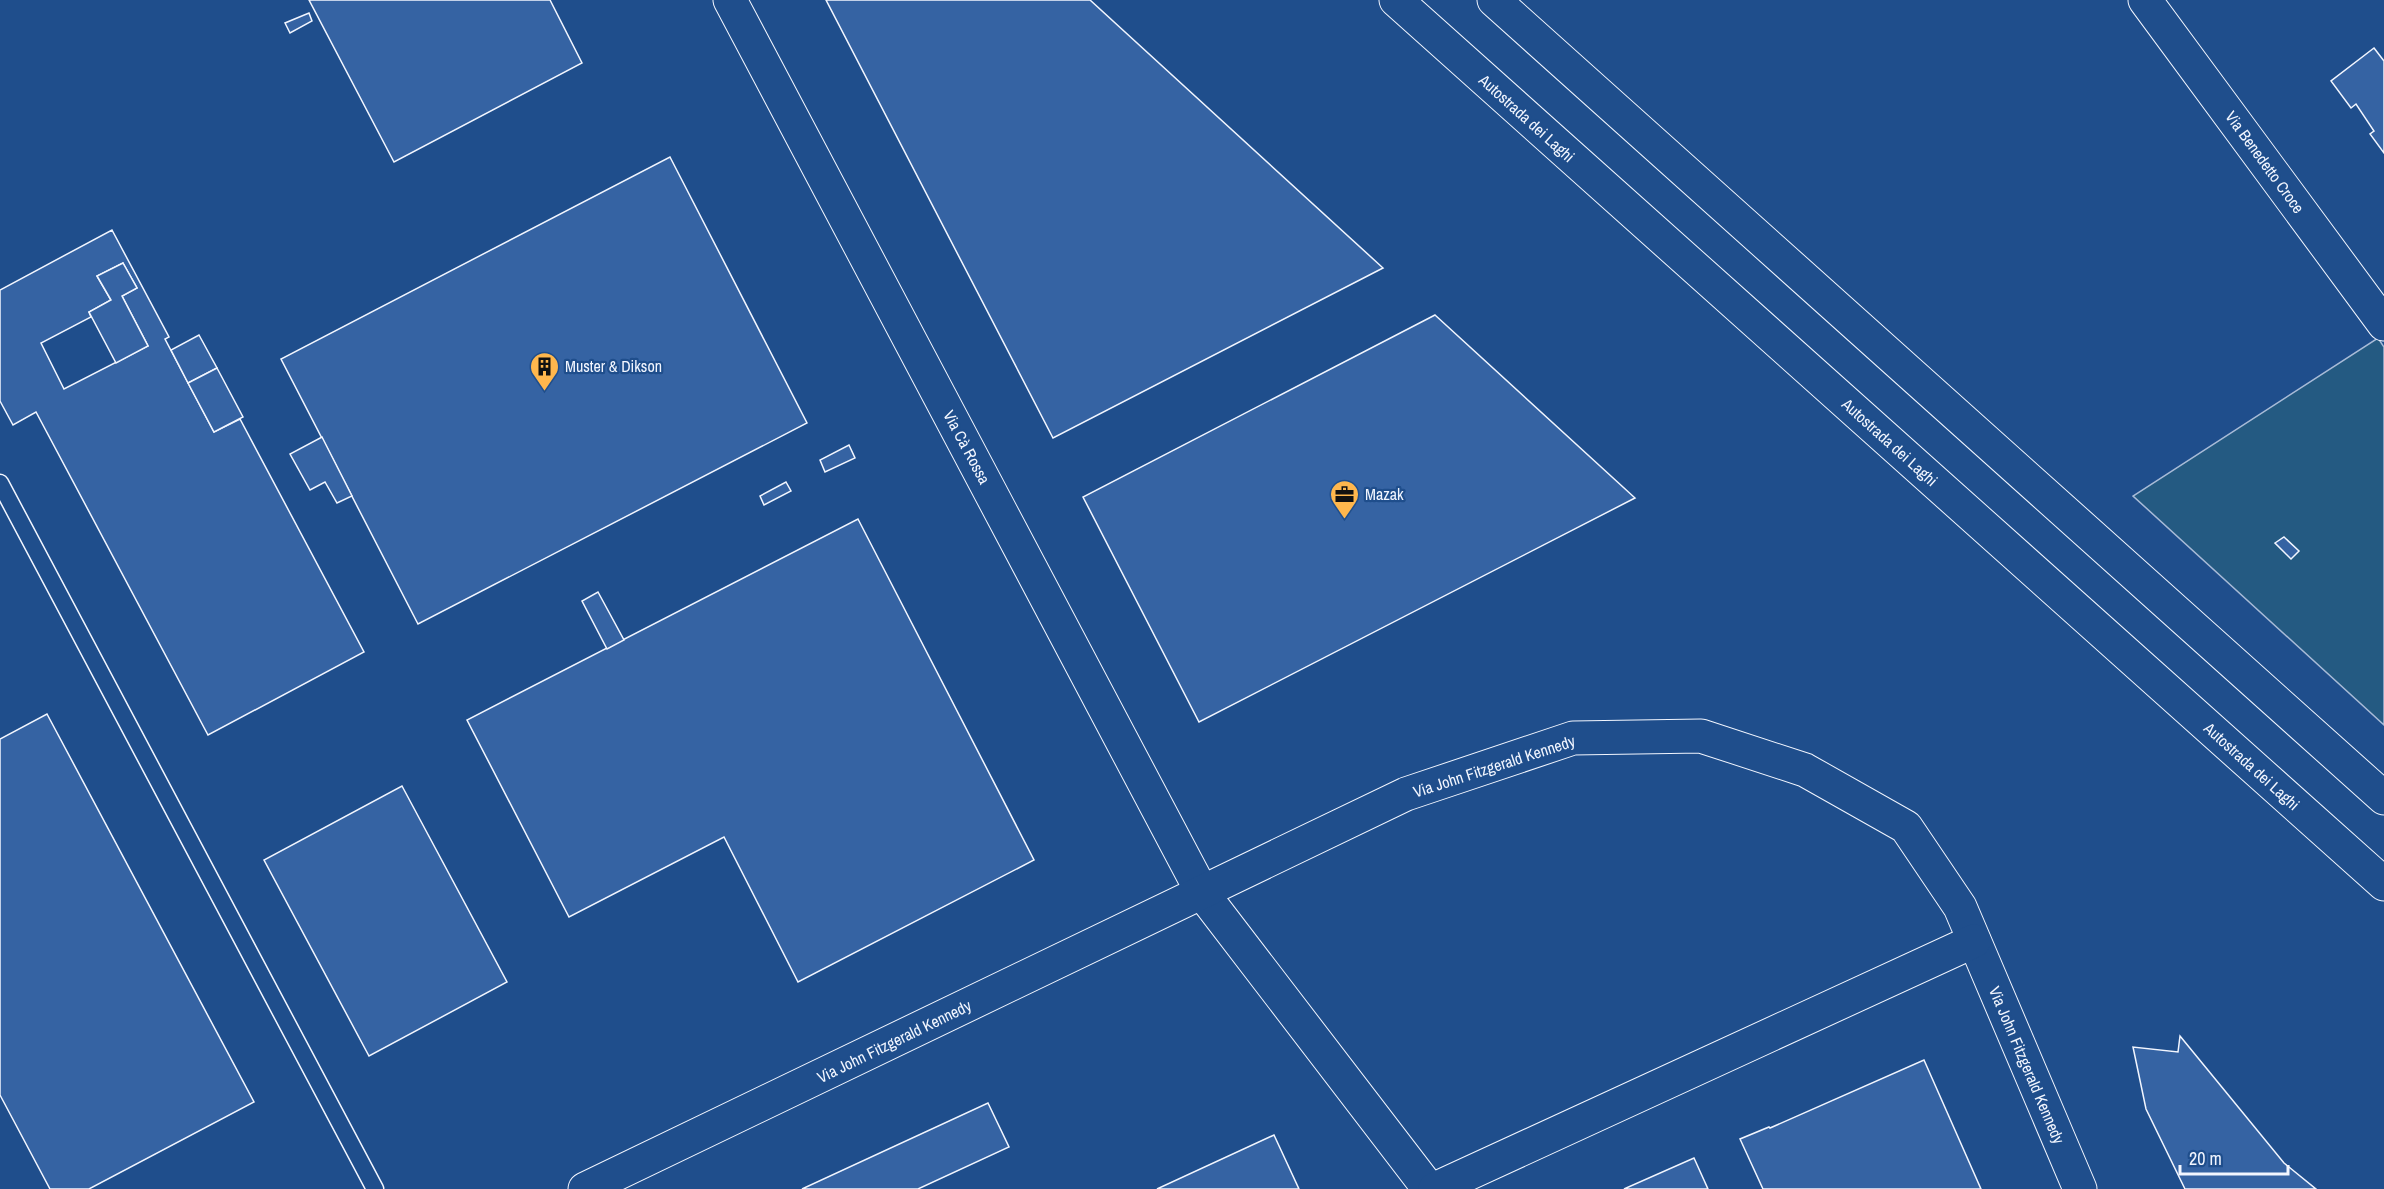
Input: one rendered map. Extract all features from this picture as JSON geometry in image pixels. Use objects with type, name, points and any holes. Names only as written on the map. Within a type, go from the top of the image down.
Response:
[{"type":"main road","name":"Via Cà Rossa","points":[[730,0],[1203,894]]},
{"type":"main road","name":"Autostrada dei Laghi","points":[[1396,0],[2384,884]]},
{"type":"main road","points":[[1494,0],[2384,798]]},
{"type":"main road","name":"Via Benedetto Croce","points":[[2145,0],[2384,324]]},
{"type":"main road","name":"Via John Fitzgerald Kennedy","points":[[585,1189],[1203,894],[1406,794],[1573,738],[1701,736],[1805,770],[1906,826],[1960,907],[2080,1189]]},
{"type":"main road","points":[[1203,894],[1429,1189]]},
{"type":"main road","points":[[1435,1189],[1974,941]]},
{"type":"lane","points":[[0,483],[375,1189]]},
{"type":"shaded area","points":[[2378,338],[2384,347],[2384,725],[2133,496]]},
{"type":"building","points":[[309,0],[550,0],[582,63],[394,162]]},
{"type":"building","points":[[826,0],[1090,0],[1383,268],[1053,438]]},
{"type":"building","points":[[309,13],[312,21],[290,33],[285,23]]},
{"type":"building","points":[[2374,48],[2384,61],[2384,153],[2370,134],[2374,131],[2356,104],[2351,108],[2331,81]]},
{"type":"building","name":"Muster & Dikson","points":[[670,157],[807,423],[418,624],[281,359]]},
{"type":"building","points":[[112,230],[169,337],[165,339],[214,432],[240,419],[364,652],[208,735],[36,412],[13,425],[0,401],[0,290]],"holes":[[[123,263],[137,288],[122,296],[148,346],[64,389],[41,343],[91,317],[89,312],[111,300],[97,276]]]},
{"type":"building","points":[[123,263],[137,288],[122,296],[148,346],[116,363],[89,312],[111,300],[97,276]]},
{"type":"building","name":"Mazak","points":[[1435,315],[1635,498],[1199,722],[1083,497]]},
{"type":"building","points":[[199,335],[217,368],[188,383],[171,350]]},
{"type":"building","points":[[217,368],[243,417],[214,432],[188,383]]},
{"type":"building","points":[[322,437],[352,496],[337,503],[325,482],[310,490],[290,454]]},
{"type":"building","points":[[849,445],[855,458],[825,472],[820,460]]},
{"type":"building","points":[[786,482],[791,491],[764,505],[760,496]]},
{"type":"building","points":[[858,519],[1034,860],[798,982],[724,837],[569,917],[467,720]]},
{"type":"building","points":[[2284,537],[2299,551],[2291,559],[2275,543]]},
{"type":"building","points":[[598,592],[624,640],[607,649],[582,601]]},
{"type":"building","points":[[47,714],[254,1102],[89,1189],[50,1189],[0,1095],[0,739]]},
{"type":"building","points":[[402,786],[507,982],[369,1056],[264,860]]},
{"type":"building","points":[[2180,1036],[2284,1163],[2316,1189],[2185,1189],[2146,1109],[2133,1047],[2178,1052]]},
{"type":"building","points":[[1924,1060],[1981,1189],[1763,1189],[1740,1139]]},
{"type":"building","points":[[988,1103],[1009,1147],[918,1189],[802,1189]]},
{"type":"building","points":[[1274,1135],[1299,1189],[1157,1189]]},
{"type":"building","points":[[1694,1158],[1708,1189],[1624,1189]]},
{"type":"place","name":"Muster & Dikson","points":[[544,392]]},
{"type":"place","name":"Mazak","points":[[1344,520]]}]
